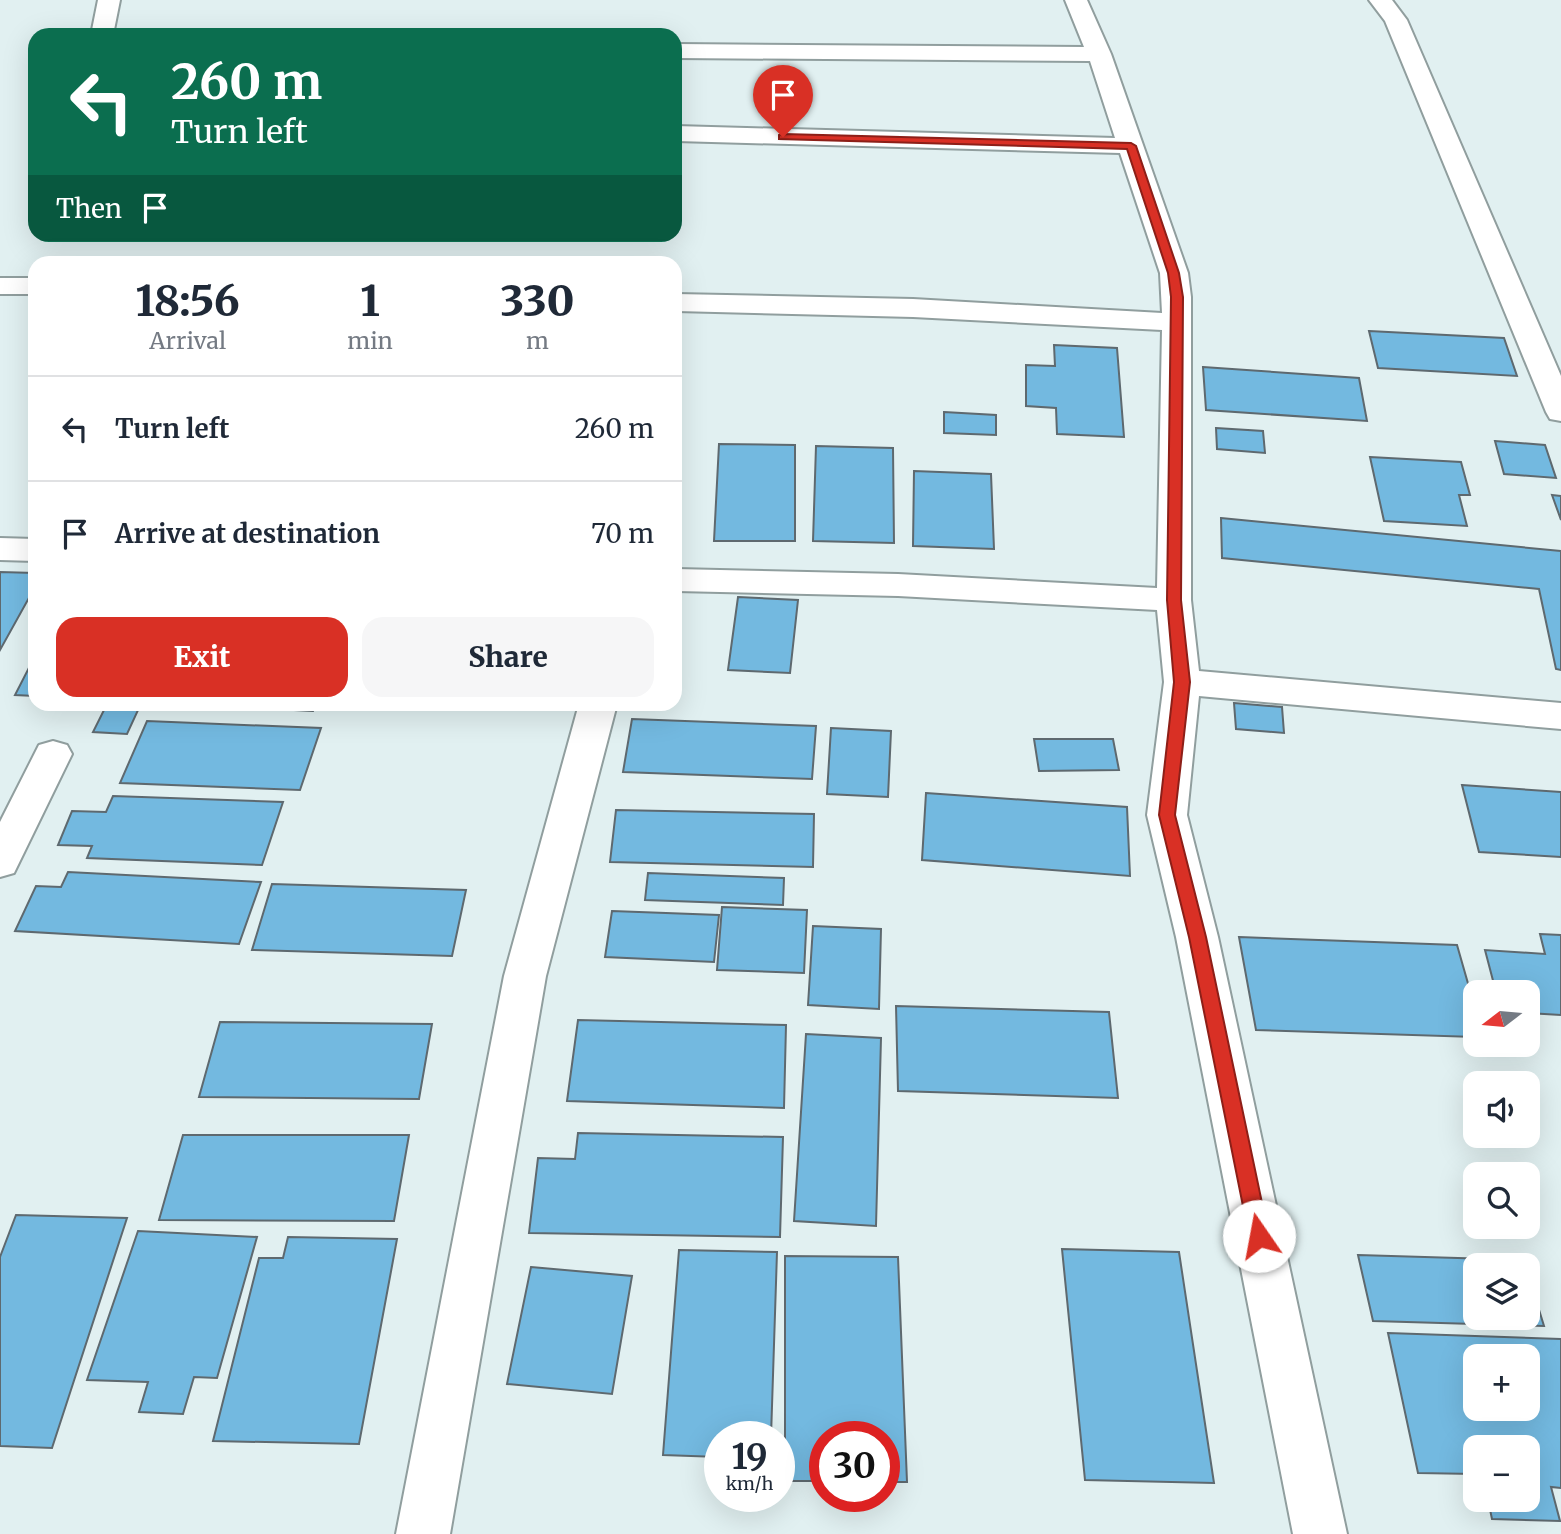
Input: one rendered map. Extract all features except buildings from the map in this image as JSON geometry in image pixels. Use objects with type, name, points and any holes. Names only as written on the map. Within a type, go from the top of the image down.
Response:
[{"type":"street","points":[[103,28],[109,0]]},
{"type":"street","points":[[1076,0],[1099,54],[1174,273],[1174,600],[1182,682],[1167,815],[1198,937],[1320,1534]]},
{"type":"street","points":[[1380,0],[1396,20],[1561,412]]},
{"type":"street","points":[[682,51],[1099,54]]},
{"type":"street","points":[[682,134],[1131,146]]},
{"type":"street","points":[[0,286],[28,286]]},
{"type":"street","points":[[682,303],[913,309],[1176,322]]},
{"type":"street","points":[[0,549],[28,551]]},
{"type":"street","points":[[682,580],[898,585],[1174,600]]},
{"type":"street","points":[[1182,682],[1561,716]]},
{"type":"street","points":[[423,1534],[525,976],[596,711]]},
{"type":"street","points":[[0,862],[53,754]]},
{"type":"route","points":[[783,137],[1131,146],[1174,273],[1177,297],[1174,600],[1182,682],[1167,815],[1198,937],[1259,1236]]}]
